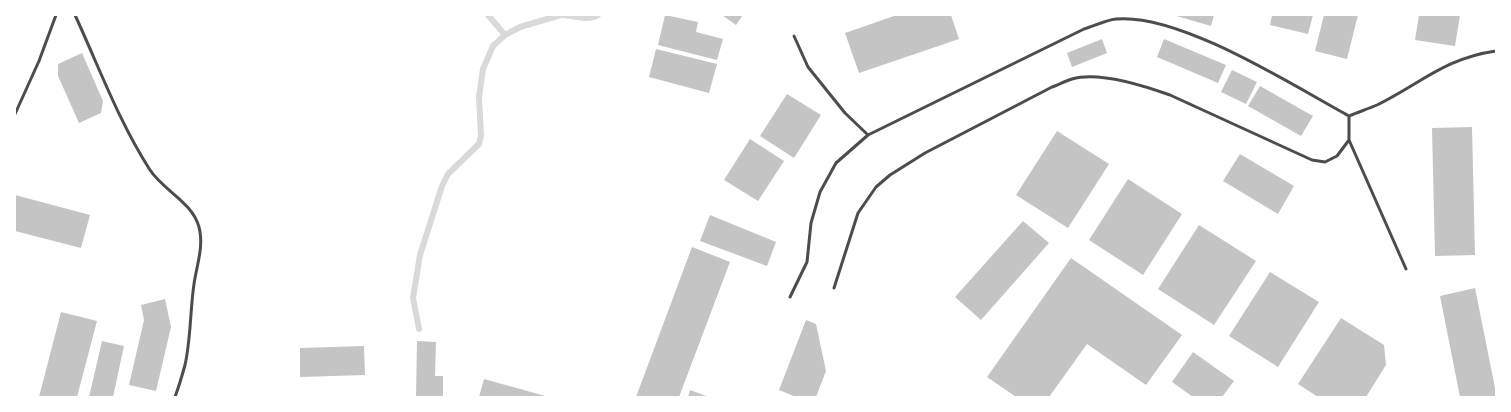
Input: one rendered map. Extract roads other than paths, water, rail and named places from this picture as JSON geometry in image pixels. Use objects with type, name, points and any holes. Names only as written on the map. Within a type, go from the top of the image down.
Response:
[{"type":"lane","points":[[15,114],[39,61],[56,15]]},
{"type":"lane","points":[[75,15],[127,133],[151,172],[171,194],[190,208],[199,226],[202,243],[194,283],[189,339],[185,365],[175,397]]},
{"type":"lane","points":[[1136,20],[1137,15]]},
{"type":"lane","points":[[790,297],[807,262],[811,224],[820,192],[836,163],[868,135],[1084,29],[1116,19],[1136,20],[1151,21],[1197,36],[1266,70],[1349,116]]},
{"type":"lane","points":[[794,36],[808,67],[845,113],[868,135]]},
{"type":"lane","points":[[1349,116],[1377,104],[1442,67],[1475,54],[1496,51]]},
{"type":"lane","points":[[834,288],[858,213],[876,187],[890,175],[925,153],[1052,87],[1073,78],[1090,77],[1151,88],[1170,95],[1312,160],[1325,162],[1337,156],[1349,140]]},
{"type":"lane","points":[[1349,116],[1349,140],[1406,269]]},
{"type":"waterway","points":[[419,329],[413,298],[420,255],[442,186],[448,174],[479,144],[481,136],[479,97],[483,69],[493,46],[505,35],[488,15]]},
{"type":"waterway","points":[[505,35],[520,27],[561,15]]},
{"type":"waterway","points":[[563,15],[585,18],[598,15]]}]
